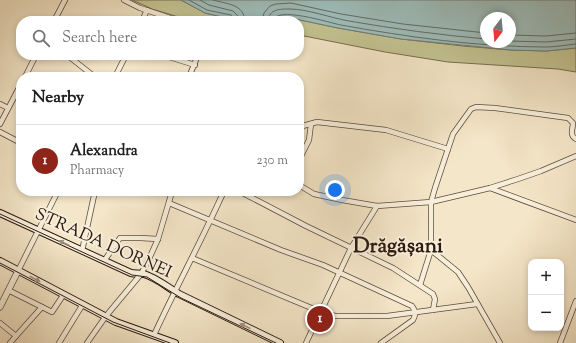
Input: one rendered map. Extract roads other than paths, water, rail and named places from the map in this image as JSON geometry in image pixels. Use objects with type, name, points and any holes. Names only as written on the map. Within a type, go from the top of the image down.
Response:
[{"type":"main road","name":"STRADA DORNEI","points":[[0,213],[131,274],[141,274],[157,280],[174,291],[280,343]]},
{"type":"main road","points":[[0,262],[116,322],[158,339],[175,343]]},
{"type":"street","points":[[57,16],[65,0]]},
{"type":"street","points":[[124,0],[164,16]]},
{"type":"street","points":[[144,16],[147,10]]},
{"type":"street","points":[[28,72],[34,60]]},
{"type":"street","points":[[73,60],[88,72]]},
{"type":"street","points":[[118,72],[124,60]]},
{"type":"street","points":[[179,60],[195,65]]},
{"type":"street","points":[[192,72],[196,60]]},
{"type":"street","points":[[0,124],[16,93]]},
{"type":"street","points":[[0,104],[8,108]]},
{"type":"street","points":[[420,285],[431,250],[431,202],[453,134],[471,109],[476,107],[495,108],[568,118],[573,123],[572,135],[576,139]]},
{"type":"street","points":[[304,126],[321,122],[386,130],[448,149]]},
{"type":"street","points":[[304,150],[309,140],[311,124]]},
{"type":"street","points":[[0,132],[16,140]]},
{"type":"street","points":[[304,188],[314,194],[377,206],[431,202],[490,188],[541,171],[576,156]]},
{"type":"street","points":[[490,188],[576,220]]},
{"type":"street","points":[[0,307],[56,196]]},
{"type":"street","points":[[82,251],[94,196]]},
{"type":"street","points":[[87,343],[106,316],[141,274],[158,239],[171,196]]},
{"type":"street","points":[[158,339],[174,291],[192,258],[222,196]]},
{"type":"street","points":[[250,196],[393,268],[435,296],[433,310]]},
{"type":"street","points":[[169,203],[339,273],[412,306],[415,312],[413,320],[381,343]]},
{"type":"street","points":[[306,343],[351,248],[377,206]]},
{"type":"street","points":[[104,262],[120,238],[158,239]]},
{"type":"street","points":[[431,250],[458,272],[500,343]]},
{"type":"street","points":[[192,258],[321,312],[335,316],[373,317],[477,304]]},
{"type":"street","points":[[8,290],[52,312],[64,294]]},
{"type":"street","points":[[560,343],[576,301]]},
{"type":"street","points":[[59,343],[83,304]]},
{"type":"street","points":[[10,343],[42,307]]},
{"type":"street","points":[[0,323],[16,336]]},
{"type":"water","points":[[181,0],[576,0],[576,48],[546,51],[491,48],[516,48],[516,12],[480,12],[480,47],[401,39],[338,28],[304,21],[304,16],[218,16],[205,13]]},
{"type":"tram line","points":[[0,214],[132,275],[147,277],[181,298],[276,343]]},
{"type":"tram line","points":[[0,263],[113,322],[170,343]]},
{"type":"place","name":"Alexandra","points":[[320,319]]},
{"type":"district","name":"Drăgășani","points":[[398,247]]}]
